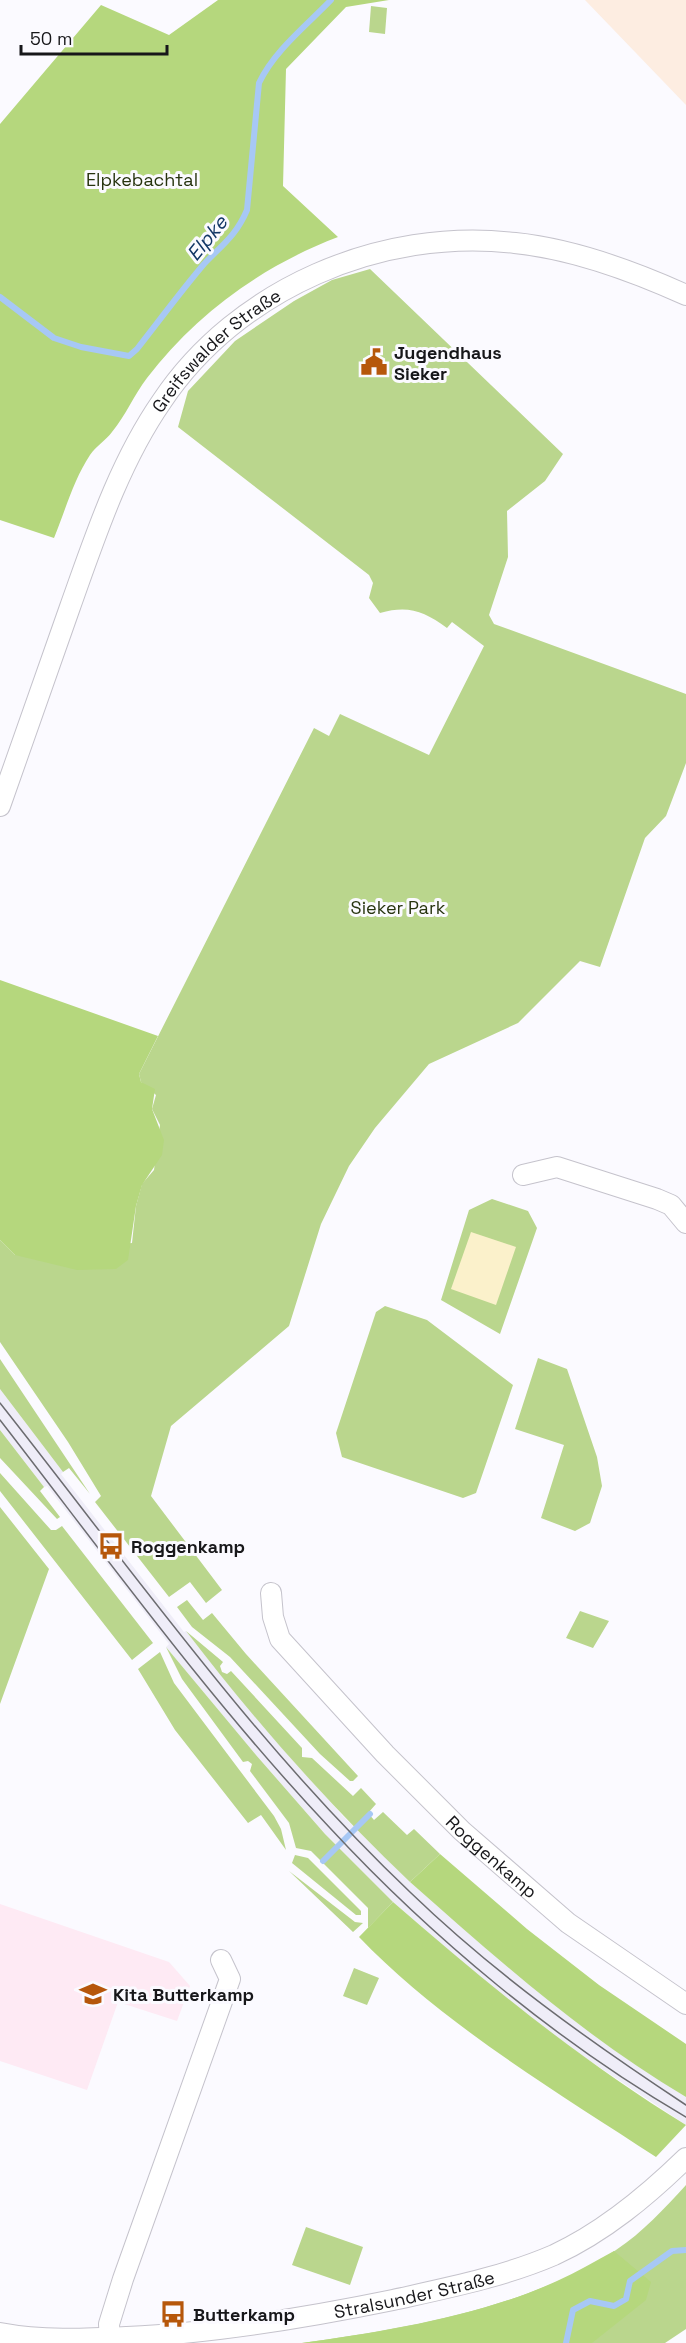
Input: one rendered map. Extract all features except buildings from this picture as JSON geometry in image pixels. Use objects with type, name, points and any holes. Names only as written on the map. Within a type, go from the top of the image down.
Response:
[{"type":"street","name":"Greifswalder Straße","points":[[0,806],[87,559],[130,456],[162,401],[193,362],[224,331],[287,289],[348,262],[383,249],[437,243],[491,240],[551,249],[614,268],[686,295]]},
{"type":"street","points":[[524,1175],[557,1167],[657,1199],[671,1205],[686,1222]]},
{"type":"street","name":"Roggenkamp","points":[[271,1593],[274,1623],[280,1639],[431,1803],[568,1923],[686,2004]]},
{"type":"street","points":[[110,2341],[110,2324],[123,2278],[230,1979],[221,1960]]},
{"type":"street","name":"Stralsunder Straße","points":[[0,2333],[110,2341],[190,2334],[305,2317],[492,2277],[555,2254],[588,2237],[619,2217],[686,2158]]},
{"type":"shaded area","points":[[585,0],[686,0],[686,105]]},
{"type":"shaded area","points":[[0,1389],[63,1472],[61,1474],[184,1632],[186,1631],[276,1741],[342,1815],[410,1882],[539,1992],[626,2057],[686,2097],[686,2125],[566,2045],[483,1980],[393,1902],[325,1834],[166,1647],[169,1644],[47,1486],[44,1487],[0,1430]]},
{"type":"shaded area","name":"Kita Butterkamp","points":[[0,1904],[169,1962],[190,1986],[177,2021],[118,2002],[87,2090],[0,2061]]},
{"type":"green space","name":"Elpkebachtal","points":[[218,0],[389,0],[346,7],[286,69],[283,186],[338,237],[283,262],[232,294],[187,333],[166,355],[142,385],[110,435],[95,449],[84,464],[54,538],[0,520],[0,124],[101,5],[169,35]]},
{"type":"green space","points":[[371,6],[387,8],[385,34],[369,32]]},
{"type":"green space","name":"Sieker Park","points":[[370,269],[563,454],[545,481],[507,511],[508,557],[489,615],[494,624],[686,694],[686,763],[666,816],[645,838],[600,967],[580,961],[518,1023],[429,1064],[375,1128],[349,1166],[321,1224],[289,1326],[171,1426],[151,1496],[222,1590],[206,1603],[190,1582],[169,1597],[95,1502],[101,1496],[68,1442],[0,1342],[0,1240],[15,1255],[132,1243],[136,1206],[142,1184],[154,1170],[160,1125],[152,1109],[156,1095],[141,1082],[139,1074],[314,728],[329,736],[340,714],[429,755],[484,646],[452,622],[447,628],[431,617],[415,611],[399,610],[380,613],[369,598],[373,583],[369,575],[178,427],[188,391],[235,341],[294,301],[332,280]]},
{"type":"green space","points":[[0,980],[158,1036],[139,1074],[141,1082],[155,1089],[152,1109],[164,1140],[162,1155],[142,1185],[136,1206],[128,1260],[116,1269],[77,1270],[15,1255],[0,1240]]},
{"type":"green space","points":[[492,1199],[528,1211],[537,1228],[500,1334],[441,1300],[469,1210]]},
{"type":"green space","points":[[385,1306],[427,1320],[513,1385],[476,1493],[463,1498],[342,1457],[336,1433],[376,1312]]},
{"type":"green space","points":[[538,1358],[567,1369],[597,1457],[602,1486],[590,1523],[575,1531],[541,1518],[564,1445],[515,1429]]},
{"type":"green space","points":[[0,1359],[90,1494],[69,1468],[63,1472],[0,1389]]},
{"type":"green space","points":[[0,1430],[44,1487],[40,1491],[60,1517],[57,1519],[0,1458]]},
{"type":"green space","points":[[0,1473],[51,1530],[62,1526],[153,1643],[132,1660],[0,1491]]},
{"type":"green space","points":[[0,1507],[49,1569],[0,1704]]},
{"type":"green space","points":[[187,1600],[203,1620],[212,1613],[246,1654],[358,1776],[353,1781],[350,1781],[320,1754],[230,1657],[192,1627],[177,1607]]},
{"type":"green space","points":[[580,1611],[609,1621],[593,1648],[566,1638]]},
{"type":"green space","points":[[186,1631],[223,1662],[220,1666],[222,1672],[227,1674],[231,1671],[302,1748],[302,1757],[312,1758],[353,1796],[361,1788],[376,1804],[368,1813],[374,1820],[383,1812],[407,1835],[414,1829],[440,1854],[410,1882],[350,1823],[293,1761]]},
{"type":"green space","points":[[166,1647],[325,1834],[393,1902],[368,1928],[368,1908],[311,1851],[296,1848],[289,1823],[250,1771],[252,1764],[248,1761],[243,1762],[182,1679]]},
{"type":"green space","points":[[160,1652],[174,1683],[274,1816],[281,1829],[286,1850],[261,1815],[248,1823],[175,1730],[138,1669]]},
{"type":"green space","points":[[440,1854],[527,1929],[599,1985],[686,2044],[686,2097],[613,2049],[543,1996],[410,1882]]},
{"type":"green space","points":[[295,1855],[308,1858],[361,1911],[361,1915],[356,1915],[292,1863]]},
{"type":"green space","points":[[289,1871],[355,1922],[363,1923],[353,1932]]},
{"type":"green space","points":[[393,1902],[535,2020],[609,2074],[686,2125],[656,2157],[540,2082],[426,1999],[359,1937]]},
{"type":"green space","points":[[354,1968],[379,1978],[367,2005],[343,1996]]},
{"type":"green space","points":[[686,2185],[686,2329],[665,2343],[302,2343],[423,2323],[505,2301],[544,2287],[581,2270],[626,2243],[653,2220]]},
{"type":"green space","points":[[306,2227],[363,2247],[350,2285],[292,2265]]},
{"type":"green space","points":[[614,2251],[651,2282],[646,2300],[592,2343],[302,2343],[399,2328],[497,2304],[557,2281]]},
{"type":"sand","points":[[471,1232],[516,1247],[496,1305],[451,1289]]},
{"type":"waterway","name":"Elpke","points":[[0,297],[54,338],[81,347],[129,356],[137,349],[195,274],[228,240],[243,219],[247,210],[259,83],[265,71],[291,39],[331,0]]},
{"type":"waterway","points":[[323,1861],[370,1814]]},
{"type":"waterway","points":[[566,2343],[573,2310],[590,2301],[614,2306],[626,2299],[630,2281],[672,2251],[686,2250]]},
{"type":"tram line","points":[[0,1403],[197,1656],[300,1778],[354,1837],[443,1923],[509,1979],[614,2056],[686,2105]]},
{"type":"tram line","points":[[0,1420],[201,1679],[286,1780],[369,1869],[453,1948],[543,2021],[590,2056],[686,2117]]},
{"type":"place","name":"Jugendhaus Sieker","points":[[374,362]]},
{"type":"place","name":"Roggenkamp","points":[[111,1546]]},
{"type":"place","name":"Kita Butterkamp","points":[[93,1994]]},
{"type":"place","name":"Butterkamp","points":[[173,2314]]}]
